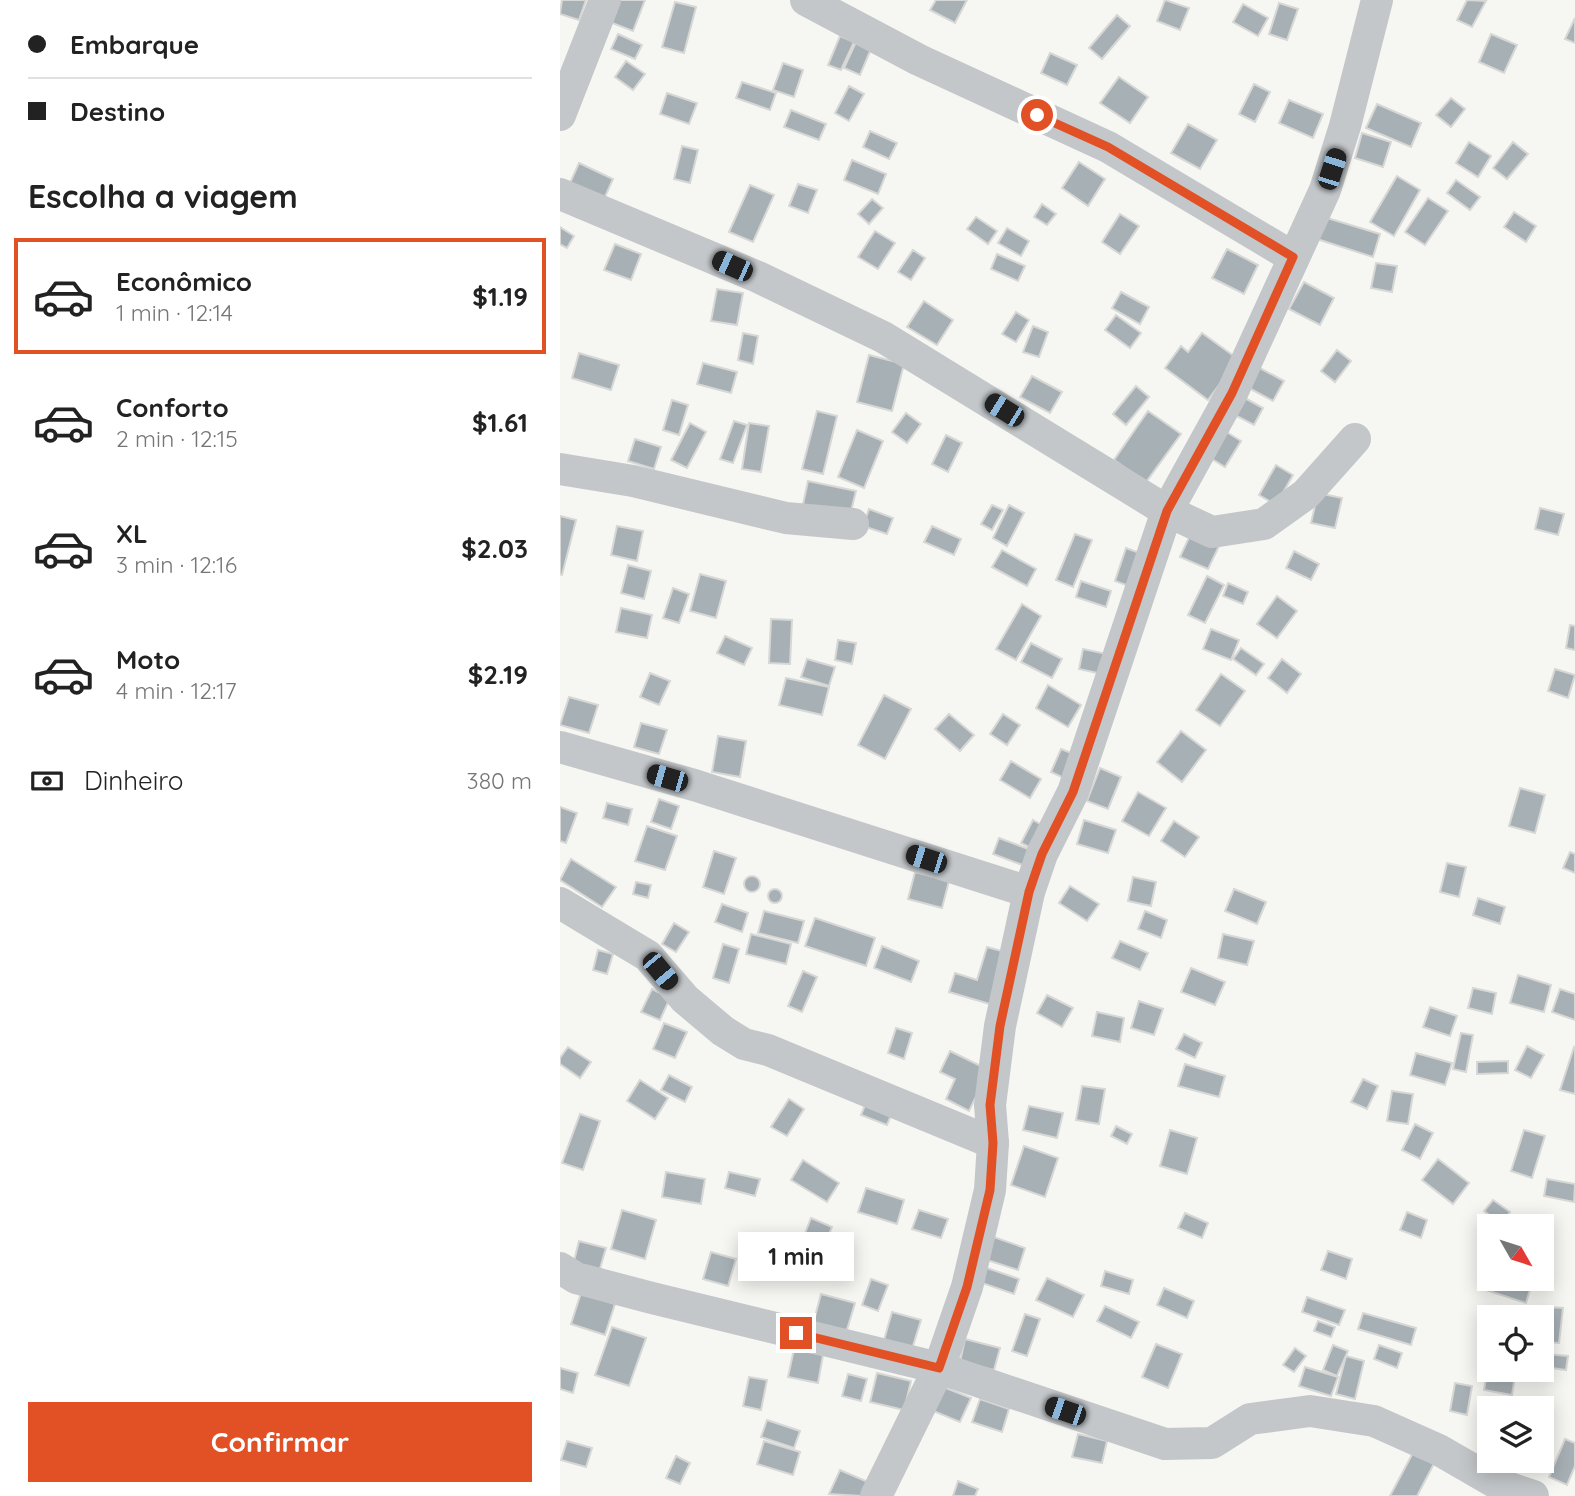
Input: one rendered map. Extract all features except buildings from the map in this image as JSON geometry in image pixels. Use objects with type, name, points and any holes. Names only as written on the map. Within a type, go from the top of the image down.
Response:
[{"type":"street","points":[[560,115],[605,0]]},
{"type":"street","points":[[806,0],[919,60],[1108,147],[1293,257]]},
{"type":"street","points":[[876,1496],[939,1368],[967,1287],[990,1190],[993,1143],[990,1105],[1000,1026],[1029,892],[1042,854],[1073,792],[1167,511],[1232,393],[1329,177],[1377,0]]},
{"type":"street","points":[[560,194],[758,277],[883,337],[1167,511],[1212,532],[1264,524],[1306,494],[1355,439]]},
{"type":"street","points":[[560,469],[645,483],[786,518],[853,524]]},
{"type":"street","points":[[560,747],[694,785],[1029,892]]},
{"type":"street","points":[[560,903],[648,956],[685,999],[723,1031],[744,1044],[793,1060],[993,1143]]},
{"type":"street","points":[[560,1268],[576,1278],[939,1368],[1165,1444],[1212,1443],[1250,1419],[1310,1411],[1374,1421],[1439,1450],[1498,1485],[1533,1496]]},
{"type":"route","points":[[796,1333],[939,1368],[967,1287],[990,1190],[993,1143],[990,1105],[1000,1026],[1029,892],[1042,854],[1073,792],[1167,511],[1232,393],[1260,336],[1293,257],[1108,147],[1037,115]]}]
